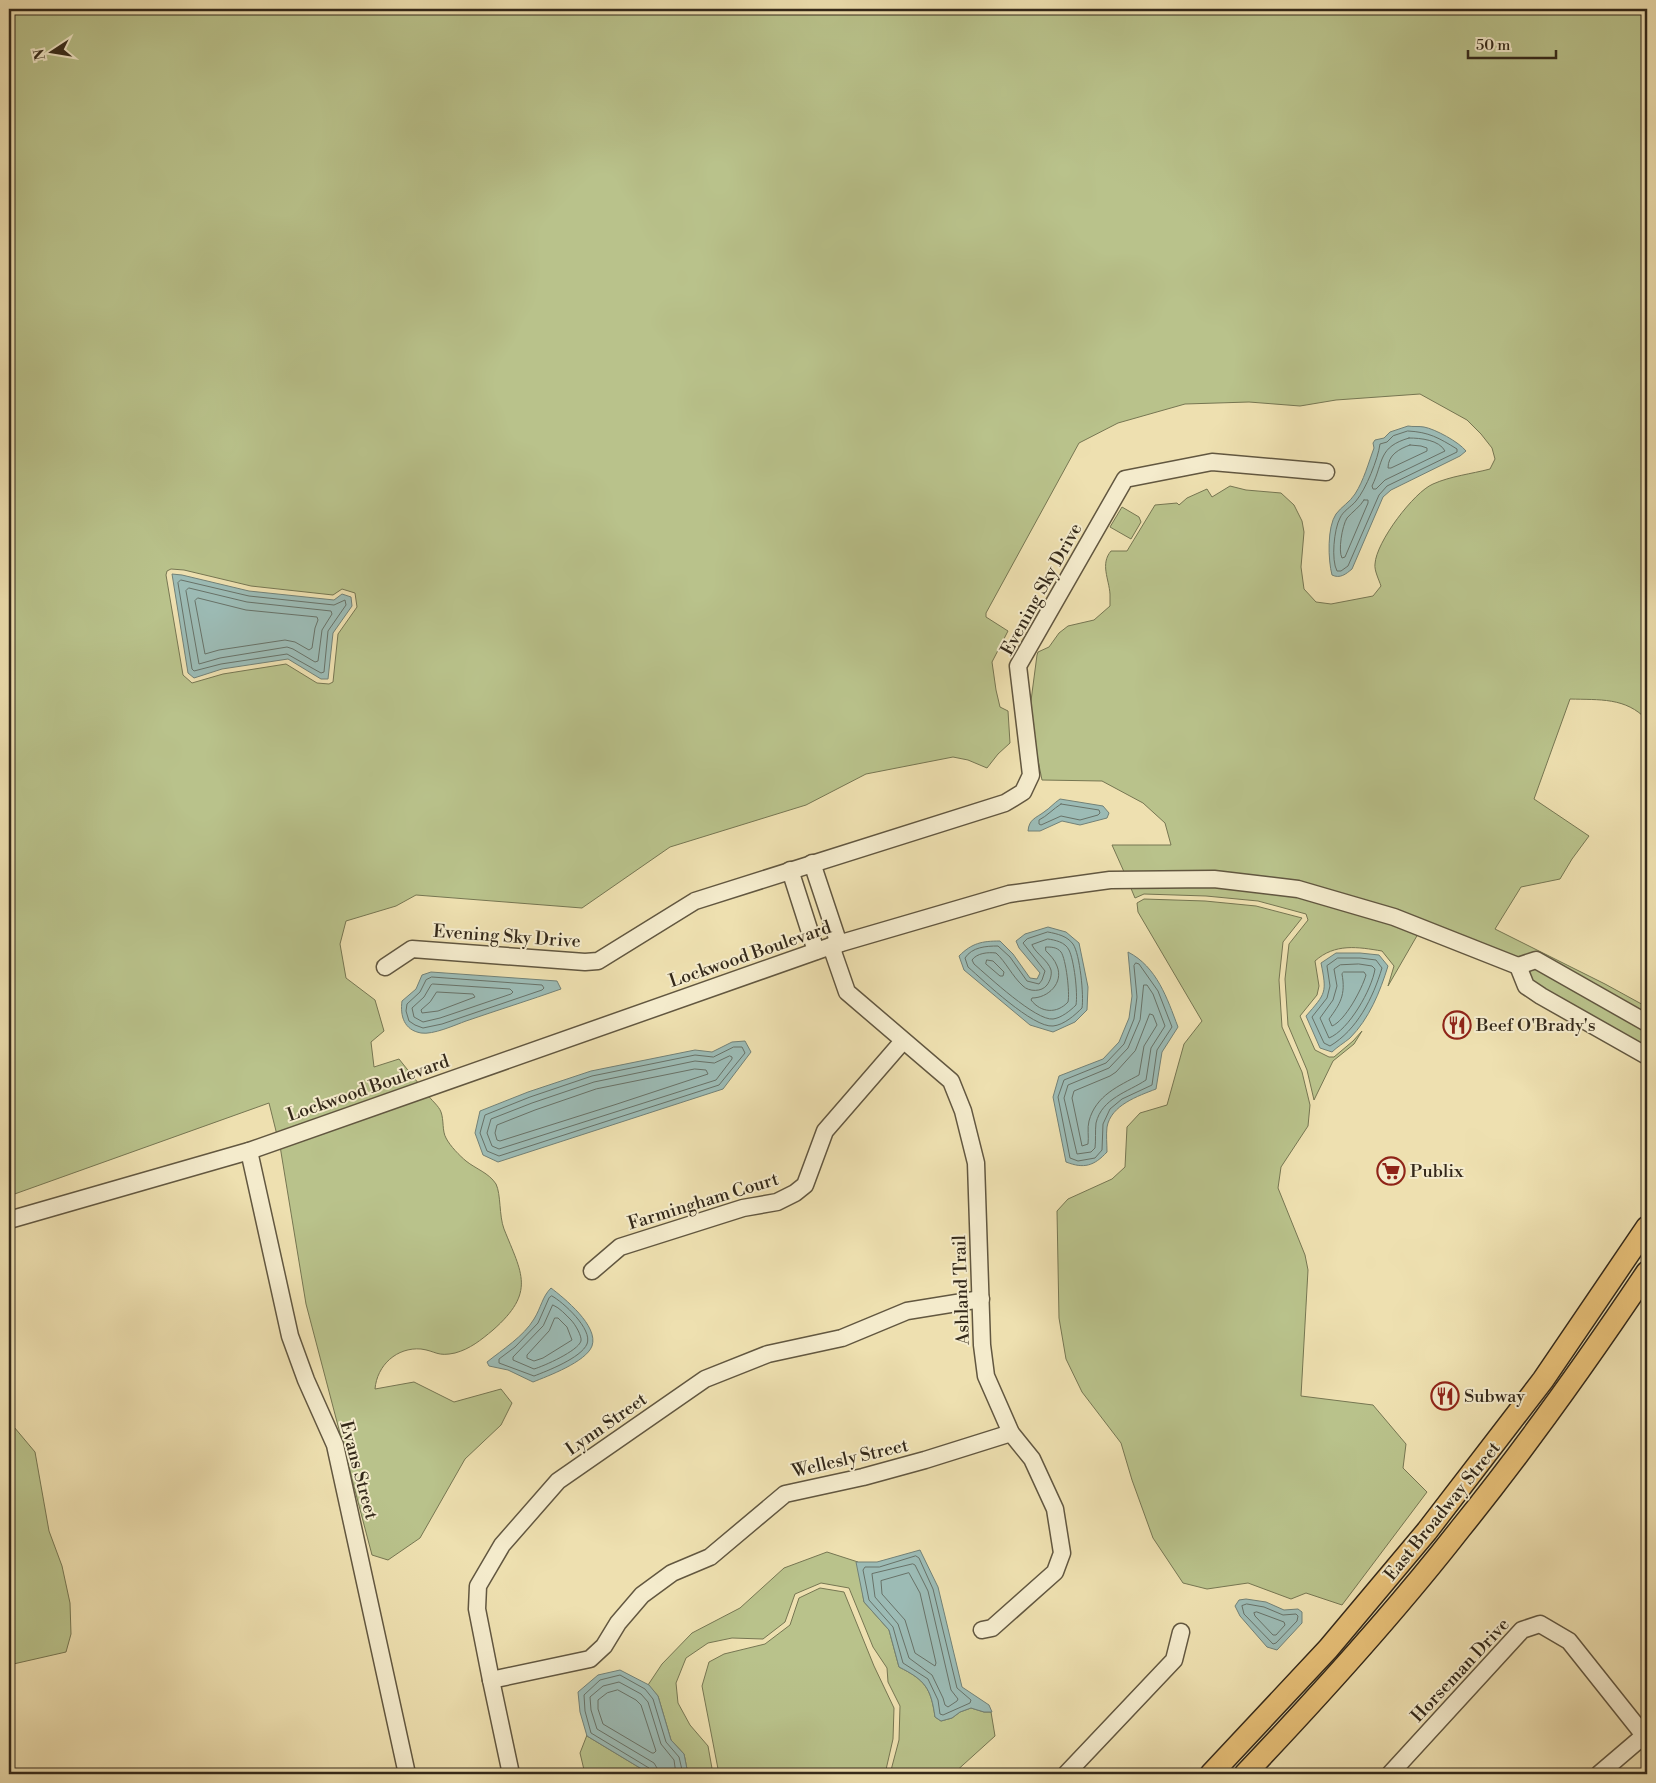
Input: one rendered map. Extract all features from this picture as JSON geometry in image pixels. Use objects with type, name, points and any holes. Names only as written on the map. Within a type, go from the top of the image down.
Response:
[{"type":"main road","name":"East Broadway Street","points":[[1211,1774],[1302,1678],[1372,1598],[1470,1477],[1544,1380],[1647,1227]]},
{"type":"main road","name":"East Broadway Street","points":[[1245,1774],[1344,1667],[1461,1529],[1563,1394],[1647,1272]]},
{"type":"main road","points":[[1544,1380],[1563,1394]]},
{"type":"street","name":"Evening Sky Drive","points":[[385,967],[412,949],[585,962],[598,961],[694,901],[1004,803],[1023,792],[1031,775],[1018,666],[1124,479],[1212,462],[1326,472]]},
{"type":"street","points":[[812,863],[835,945]]},
{"type":"street","points":[[790,870],[816,951]]},
{"type":"street","name":"Lockwood Boulevard","points":[[9,1220],[249,1151],[835,945],[1010,894],[1110,880],[1214,878],[1298,889],[1394,916],[1518,966],[1536,960],[1647,1023]]},
{"type":"street","name":"Ashland Trail","points":[[835,945],[847,992],[951,1081],[963,1111],[976,1163],[982,1345],[986,1376],[1011,1433],[1032,1459],[1055,1509],[1062,1553],[1055,1572],[992,1628],[982,1630]]},
{"type":"street","points":[[1518,966],[1526,986],[1647,1056]]},
{"type":"street","name":"Farmingham Court","points":[[592,1271],[620,1247],[743,1208],[777,1202],[795,1193],[805,1185],[825,1131],[903,1041]]},
{"type":"street","name":"Evans Street","points":[[249,1151],[290,1336],[306,1380],[335,1445],[407,1774]]},
{"type":"street","name":"Lynn Street","points":[[512,1774],[490,1680],[477,1609],[478,1586],[502,1546],[558,1481],[705,1379],[768,1354],[842,1338],[908,1311],[981,1299]]},
{"type":"street","name":"Wellesly Street","points":[[490,1680],[590,1659],[604,1646],[618,1623],[642,1595],[672,1573],[710,1557],[785,1494],[881,1473],[1011,1433]]},
{"type":"street","name":"Horseman Drive","points":[[1390,1774],[1522,1630],[1540,1624],[1569,1641],[1646,1736]]},
{"type":"street","points":[[1066,1774],[1174,1660],[1181,1632]]},
{"type":"street","points":[[1599,1774],[1646,1736]]},
{"type":"green space","points":[[9,9],[1647,9],[1647,720],[1630,707],[1612,701],[1570,699],[1534,799],[1589,836],[1560,879],[1521,887],[1495,929],[1647,1007],[1647,1015],[1518,960],[1306,885],[1125,874],[1112,845],[1171,845],[1165,823],[1143,803],[1102,781],[1042,780],[1029,716],[1038,652],[1049,647],[1059,633],[1068,626],[1094,620],[1110,606],[1106,572],[1108,556],[1111,551],[1127,551],[1155,505],[1177,503],[1179,505],[1187,498],[1207,489],[1212,497],[1230,486],[1246,490],[1281,493],[1294,505],[1302,521],[1304,532],[1301,567],[1304,589],[1316,602],[1331,604],[1373,596],[1381,586],[1375,566],[1382,543],[1397,519],[1425,489],[1440,481],[1490,469],[1495,459],[1492,448],[1467,420],[1420,394],[1336,400],[1300,406],[1249,402],[1185,404],[1118,423],[1079,443],[986,613],[986,617],[1008,631],[992,662],[1000,707],[1008,711],[1010,743],[987,768],[968,760],[953,757],[866,774],[806,805],[670,847],[582,908],[416,895],[396,906],[346,921],[340,944],[346,978],[375,1000],[384,1031],[371,1042],[374,1067],[399,1059],[419,1084],[277,1135],[269,1103],[9,1196]],"holes":[[[171,569],[184,570],[251,586],[333,595],[342,589],[355,593],[357,607],[338,634],[333,682],[329,684],[317,683],[286,664],[223,674],[192,683],[183,675],[166,575],[167,571]]]},
{"type":"green space","points":[[1122,507],[1139,517],[1141,522],[1131,539],[1110,527]]},
{"type":"green space","points":[[1213,885],[1296,895],[1392,922],[1418,934],[1388,986],[1394,966],[1382,951],[1364,948],[1339,949],[1323,955],[1315,961],[1319,986],[1317,995],[1300,1016],[1315,1050],[1329,1057],[1334,1057],[1362,1031],[1354,1044],[1333,1061],[1314,1100],[1307,1070],[1288,1025],[1285,979],[1289,944],[1308,920],[1306,914],[1258,901],[1206,896],[1144,894],[1135,898],[1130,886]]},
{"type":"green space","points":[[1144,899],[1205,901],[1256,906],[1302,918],[1283,942],[1279,980],[1282,1027],[1302,1072],[1310,1105],[1308,1126],[1281,1167],[1278,1188],[1305,1255],[1308,1270],[1301,1396],[1373,1405],[1406,1444],[1403,1468],[1427,1492],[1342,1605],[1306,1593],[1291,1599],[1248,1583],[1207,1589],[1183,1583],[1153,1538],[1121,1443],[1082,1392],[1066,1359],[1059,1318],[1057,1211],[1068,1199],[1112,1179],[1125,1167],[1127,1127],[1140,1113],[1167,1105],[1184,1044],[1202,1021],[1138,912],[1137,903]]},
{"type":"green space","points":[[1535,966],[1647,1030],[1647,1049],[1531,982],[1527,970]]},
{"type":"green space","points":[[427,1094],[440,1110],[443,1129],[450,1144],[466,1161],[486,1174],[496,1184],[499,1193],[502,1224],[520,1271],[520,1293],[507,1317],[475,1344],[449,1354],[412,1349],[396,1354],[384,1365],[375,1389],[414,1382],[454,1402],[501,1389],[512,1403],[501,1425],[465,1459],[420,1538],[388,1560],[372,1555],[306,1304],[280,1146]]},
{"type":"green space","points":[[9,1421],[35,1452],[49,1531],[62,1566],[70,1603],[71,1634],[66,1652],[9,1665]]},
{"type":"green space","points":[[827,1552],[858,1562],[864,1602],[889,1630],[899,1667],[921,1681],[929,1692],[935,1717],[941,1721],[952,1718],[960,1712],[971,1708],[991,1712],[995,1736],[953,1774],[890,1774],[899,1740],[900,1706],[888,1682],[887,1668],[873,1647],[849,1588],[821,1583],[795,1594],[785,1622],[763,1639],[732,1638],[708,1643],[686,1658],[676,1683],[678,1703],[690,1725],[708,1746],[713,1774],[688,1774],[684,1754],[671,1740],[658,1696],[648,1685],[662,1664],[692,1633],[740,1608],[784,1568]]},
{"type":"green space","points":[[820,1588],[844,1592],[874,1666],[894,1708],[893,1739],[885,1774],[719,1774],[702,1686],[709,1662],[724,1654],[765,1644],[790,1625],[799,1598]]},
{"type":"green space","points":[[587,1735],[650,1774],[585,1774],[580,1753]]},
{"type":"water","points":[[1408,426],[1434,430],[1453,440],[1466,451],[1460,456],[1391,490],[1383,497],[1352,569],[1340,576],[1332,575],[1329,544],[1331,527],[1336,514],[1353,497],[1358,489],[1374,448],[1373,443],[1375,440],[1384,438],[1390,432]]},
{"type":"water","points":[[172,574],[249,591],[334,600],[342,594],[351,597],[352,606],[333,633],[328,679],[321,679],[288,659],[222,669],[194,678],[188,673]]},
{"type":"water","points":[[1060,799],[1103,806],[1109,813],[1107,818],[1080,825],[1062,821],[1040,831],[1028,831],[1033,819]]},
{"type":"water","points":[[1048,927],[1066,932],[1079,943],[1088,987],[1087,1010],[1075,1022],[1053,1032],[1030,1025],[964,970],[959,956],[968,948],[978,944],[1000,941],[1013,954],[1030,978],[1037,979],[1040,973],[1019,948],[1016,941],[1025,934]]},
{"type":"water","points":[[1128,952],[1146,966],[1160,984],[1178,1027],[1162,1052],[1156,1089],[1126,1102],[1114,1113],[1107,1127],[1107,1152],[1102,1157],[1088,1165],[1072,1164],[1066,1162],[1053,1097],[1059,1076],[1103,1059],[1119,1042],[1129,1018],[1132,996]]},
{"type":"water","points":[[1336,953],[1379,955],[1388,966],[1377,995],[1363,1022],[1350,1038],[1332,1052],[1320,1048],[1306,1016],[1318,1002],[1323,992],[1324,981],[1321,963]]},
{"type":"water","points":[[431,972],[557,981],[561,989],[432,1033],[421,1033],[411,1029],[404,1021],[402,1001],[416,989],[422,975]]},
{"type":"water","points":[[745,1041],[751,1052],[723,1089],[498,1162],[483,1155],[475,1133],[480,1111],[528,1092],[591,1071],[695,1050],[712,1052],[732,1042]]},
{"type":"water","points":[[551,1288],[572,1305],[586,1321],[593,1338],[592,1346],[588,1352],[566,1368],[533,1382],[508,1370],[489,1366],[487,1362],[530,1325]]},
{"type":"water","points":[[920,1550],[938,1587],[962,1687],[989,1705],[992,1712],[971,1708],[960,1712],[952,1718],[941,1721],[935,1717],[929,1692],[915,1676],[899,1667],[889,1630],[864,1602],[856,1562],[877,1562]]},
{"type":"water","points":[[1246,1599],[1266,1602],[1284,1610],[1298,1609],[1302,1612],[1302,1623],[1277,1650],[1267,1647],[1240,1616],[1235,1606],[1239,1600]]},
{"type":"water","points":[[620,1670],[649,1685],[658,1696],[671,1740],[684,1754],[688,1774],[650,1774],[587,1736],[580,1712],[578,1692],[598,1675]]},
{"type":"place","name":"Beef O'Brady's","points":[[1457,1025]]},
{"type":"place","name":"Publix","points":[[1391,1171]]},
{"type":"place","name":"Subway","points":[[1445,1396]]}]
